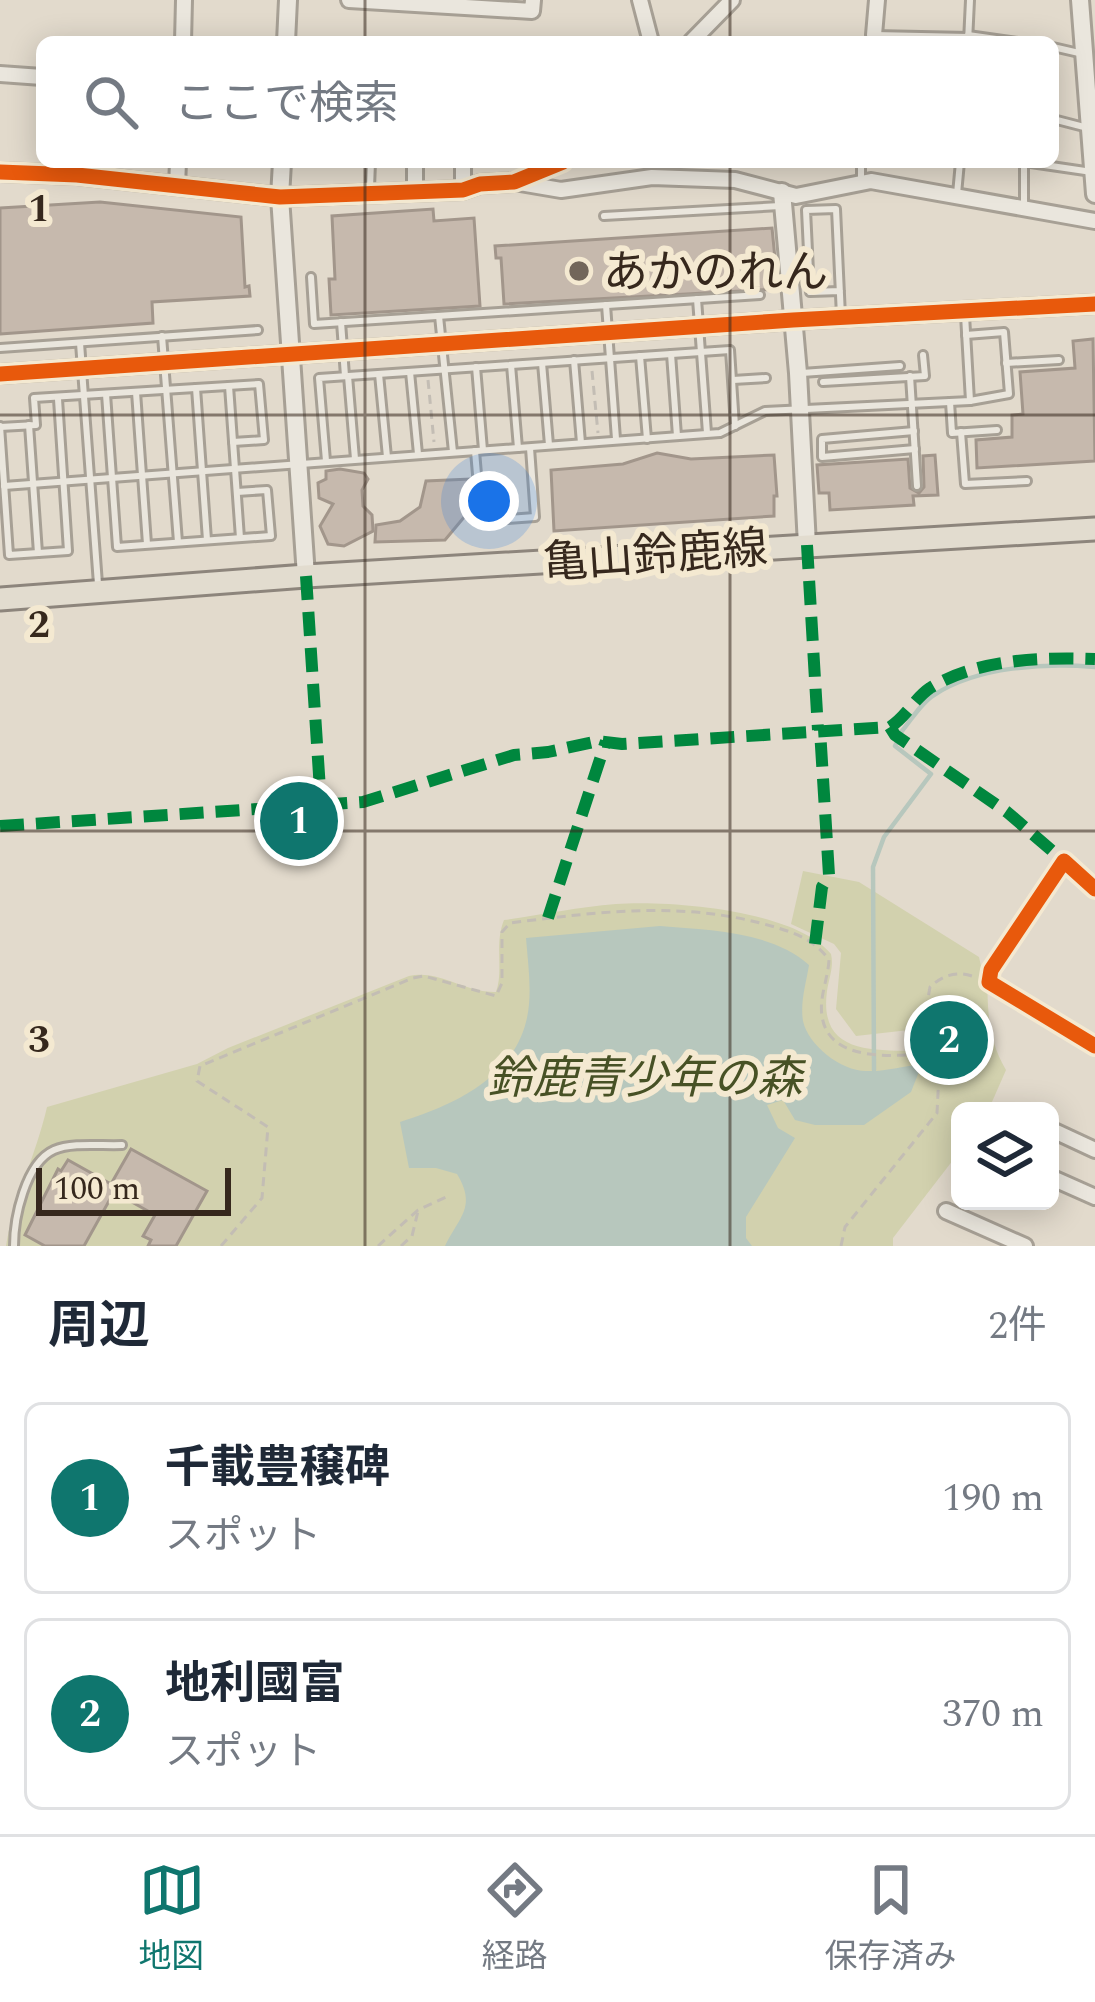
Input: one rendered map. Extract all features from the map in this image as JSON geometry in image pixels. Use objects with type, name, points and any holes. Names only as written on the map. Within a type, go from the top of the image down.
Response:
[{"type":"main road","name":"亀山鈴鹿線","points":[[0,598],[1095,529]]},
{"type":"street","points":[[183,36],[184,0]]},
{"type":"street","points":[[286,36],[288,0]]},
{"type":"street","points":[[349,0],[532,10],[533,0]]},
{"type":"street","points":[[640,0],[649,36]]},
{"type":"street","points":[[698,36],[732,0]]},
{"type":"street","points":[[871,36],[877,0]]},
{"type":"street","points":[[1080,0],[1095,194]]},
{"type":"street","points":[[0,74],[36,76]]},
{"type":"street","points":[[177,186],[178,168]]},
{"type":"street","points":[[282,168],[306,576]]},
{"type":"street","points":[[415,168],[415,190]]},
{"type":"street","points":[[463,168],[463,190]]},
{"type":"street","points":[[514,182],[537,169]]},
{"type":"street","points":[[0,172],[280,196],[463,190],[514,182],[561,190],[652,177],[735,180],[783,199],[860,182],[1095,221]]},
{"type":"street","points":[[783,199],[807,545]]},
{"type":"street","points":[[0,374],[1095,304]]},
{"type":"street","points":[[1095,889],[1064,861],[991,970],[989,982],[1095,1046]]},
{"type":"street","points":[[1059,1133],[1095,1150]]},
{"type":"street","points":[[1059,1181],[1095,1197]]},
{"type":"street","points":[[946,1211],[1025,1246]]},
{"type":"lane","points":[[968,36],[970,0]]},
{"type":"lane","points":[[1059,49],[1088,60]]},
{"type":"lane","points":[[1059,120],[1090,129]]},
{"type":"lane","points":[[1059,167],[1093,172]]},
{"type":"lane","points":[[370,191],[371,168]]},
{"type":"lane","points":[[860,182],[861,168]]},
{"type":"lane","points":[[957,198],[960,168]]},
{"type":"lane","points":[[1024,168],[1024,208]]},
{"type":"lane","points":[[604,216],[783,199]]},
{"type":"lane","points":[[840,291],[810,292],[806,210],[836,209],[844,321]]},
{"type":"lane","points":[[788,257],[808,255]]},
{"type":"lane","points":[[311,278],[314,324],[760,295]]},
{"type":"lane","points":[[697,299],[708,434]]},
{"type":"lane","points":[[606,305],[616,441]]},
{"type":"lane","points":[[965,311],[970,400]]},
{"type":"lane","points":[[440,316],[453,452]]},
{"type":"lane","points":[[341,322],[355,459]]},
{"type":"lane","points":[[0,348],[258,330]]},
{"type":"lane","points":[[4,486],[708,434],[765,411],[950,402],[1009,394],[1004,332],[967,334]]},
{"type":"lane","points":[[162,337],[178,542]]},
{"type":"lane","points":[[80,343],[98,591]]},
{"type":"lane","points":[[326,461],[319,378],[730,350],[735,426]]},
{"type":"lane","points":[[671,354],[677,436]]},
{"type":"lane","points":[[823,382],[925,376],[923,355]]},
{"type":"lane","points":[[640,356],[647,439]]},
{"type":"lane","points":[[1006,363],[1059,359]]},
{"type":"lane","points":[[574,360],[581,443]]},
{"type":"lane","points":[[542,363],[549,446]]},
{"type":"lane","points":[[512,365],[518,448]]},
{"type":"lane","points":[[798,373],[900,366]]},
{"type":"lane","points":[[476,367],[481,521],[535,517],[530,447]]},
{"type":"lane","points":[[410,372],[418,454]]},
{"type":"lane","points":[[380,374],[387,457]]},
{"type":"lane","points":[[910,376],[917,486]]},
{"type":"lane","points":[[732,380],[766,378]]},
{"type":"lane","points":[[58,397],[68,551],[9,555],[0,425],[36,425],[34,398],[259,384],[264,440],[233,442]]},
{"type":"lane","points":[[229,386],[240,538]]},
{"type":"lane","points":[[196,388],[207,540]]},
{"type":"lane","points":[[136,392],[147,545]]},
{"type":"lane","points":[[106,394],[117,547],[271,536],[268,490],[237,492]]},
{"type":"lane","points":[[950,402],[952,433],[997,430]]},
{"type":"lane","points":[[29,425],[38,553]]},
{"type":"lane","points":[[914,431],[822,439],[821,458],[915,449]]},
{"type":"lane","points":[[961,433],[964,484],[1027,481]]},
{"type":"lane","points":[[14,1246],[25,1188],[41,1158],[58,1148],[122,1145]]},
{"type":"path","points":[[592,359],[598,442]]},
{"type":"path","points":[[427,370],[435,453]]},
{"type":"path","points":[[221,1246],[262,1198],[268,1126],[197,1081],[200,1066],[413,978],[424,976],[496,996],[502,983],[502,932],[510,923],[656,908],[722,914],[805,937],[829,959],[823,1022],[835,1039],[866,1054],[938,1053]]},
{"type":"path","points":[[841,1246],[845,1227],[937,1113],[938,1053],[927,1004],[930,988],[964,972],[989,982]]},
{"type":"path","points":[[378,1246],[418,1210],[446,1197]]},
{"type":"path","points":[[401,1246],[412,1236],[418,1210]]},
{"type":"green space","name":"鈴鹿青少年の森","points":[[803,871],[859,882],[979,957],[987,969],[991,1033],[1006,1070],[992,1102],[951,1102],[951,1163],[893,1238],[893,1246],[6,1246],[47,1107],[197,1064],[409,976],[431,976],[496,992],[504,920],[639,903],[730,911],[790,927],[831,954],[826,1011],[838,1036],[862,1047],[910,1051],[909,1030],[856,1036],[836,1009],[841,953],[834,944],[791,924]]},
{"type":"shaded area","points":[[660,926],[738,934],[794,954],[809,965],[803,1021],[819,1047],[836,1062],[856,1070],[922,1064],[911,1092],[864,1125],[815,1125],[795,1120],[783,1100],[767,1105],[778,1128],[795,1138],[746,1217],[746,1238],[752,1246],[445,1246],[464,1212],[463,1185],[457,1174],[409,1168],[400,1122],[458,1099],[507,1060],[528,1012],[526,938]]},
{"type":"building","points":[[100,202],[241,217],[245,287],[249,286],[250,296],[152,302],[153,323],[0,334],[0,208]]},
{"type":"building","points":[[433,209],[434,221],[474,218],[480,306],[331,315],[329,279],[335,279],[332,216]]},
{"type":"building","points":[[772,228],[778,289],[504,304],[501,258],[496,258],[495,246]]},
{"type":"building","points":[[1093,339],[1095,461],[977,468],[976,440],[1012,437],[1012,415],[1023,414],[1020,372],[1075,368],[1073,341]]},
{"type":"building","points":[[657,453],[691,459],[774,455],[774,516],[554,531],[551,470],[623,464]]},
{"type":"building","points":[[935,455],[938,495],[913,496],[914,505],[830,510],[829,493],[819,493],[817,465],[908,459],[910,488],[919,493],[924,487],[923,456]]},
{"type":"building","points":[[326,471],[364,473],[368,479],[362,490],[363,506],[372,515],[373,531],[344,546],[328,544],[320,526],[333,504],[319,498],[318,483],[326,479]]},
{"type":"building","points":[[470,479],[465,516],[445,540],[375,542],[376,525],[400,521],[420,507],[426,481]]},
{"type":"building","points":[[131,1149],[207,1191],[176,1246],[148,1246],[151,1240],[143,1236],[155,1215],[114,1192],[84,1246],[45,1246],[25,1235],[58,1169],[68,1160],[111,1184]]},
{"type":"waterway","points":[[902,731],[929,698],[971,678],[1034,666],[1095,667]]},
{"type":"waterway","points":[[874,1070],[873,867],[884,837],[931,774],[895,746],[897,742]]},
{"type":"marked path","points":[[807,545],[818,730]]},
{"type":"marked path","points":[[306,576],[321,805]]},
{"type":"marked path","points":[[0,826],[363,802],[514,755],[598,741],[622,744],[890,727],[930,688],[968,671],[1031,660],[1095,659]]},
{"type":"marked path","points":[[890,727],[1007,812],[1064,861]]},
{"type":"marked path","points":[[815,944],[822,887],[829,875],[820,730]]},
{"type":"marked path","points":[[548,918],[606,741]]},
{"type":"cycle path","points":[[0,172],[77,175],[280,197],[463,190],[514,182],[548,168]]},
{"type":"cycle path","points":[[0,374],[1095,304]]},
{"type":"cycle path","points":[[1095,889],[1064,861],[991,970],[989,982],[1095,1046]]},
{"type":"place","name":"あかのれん","points":[[579,271]]},
{"type":"place","name":"千載豊穣碑","points":[[299,821]]},
{"type":"place","name":"地利國富","points":[[949,1040]]}]
